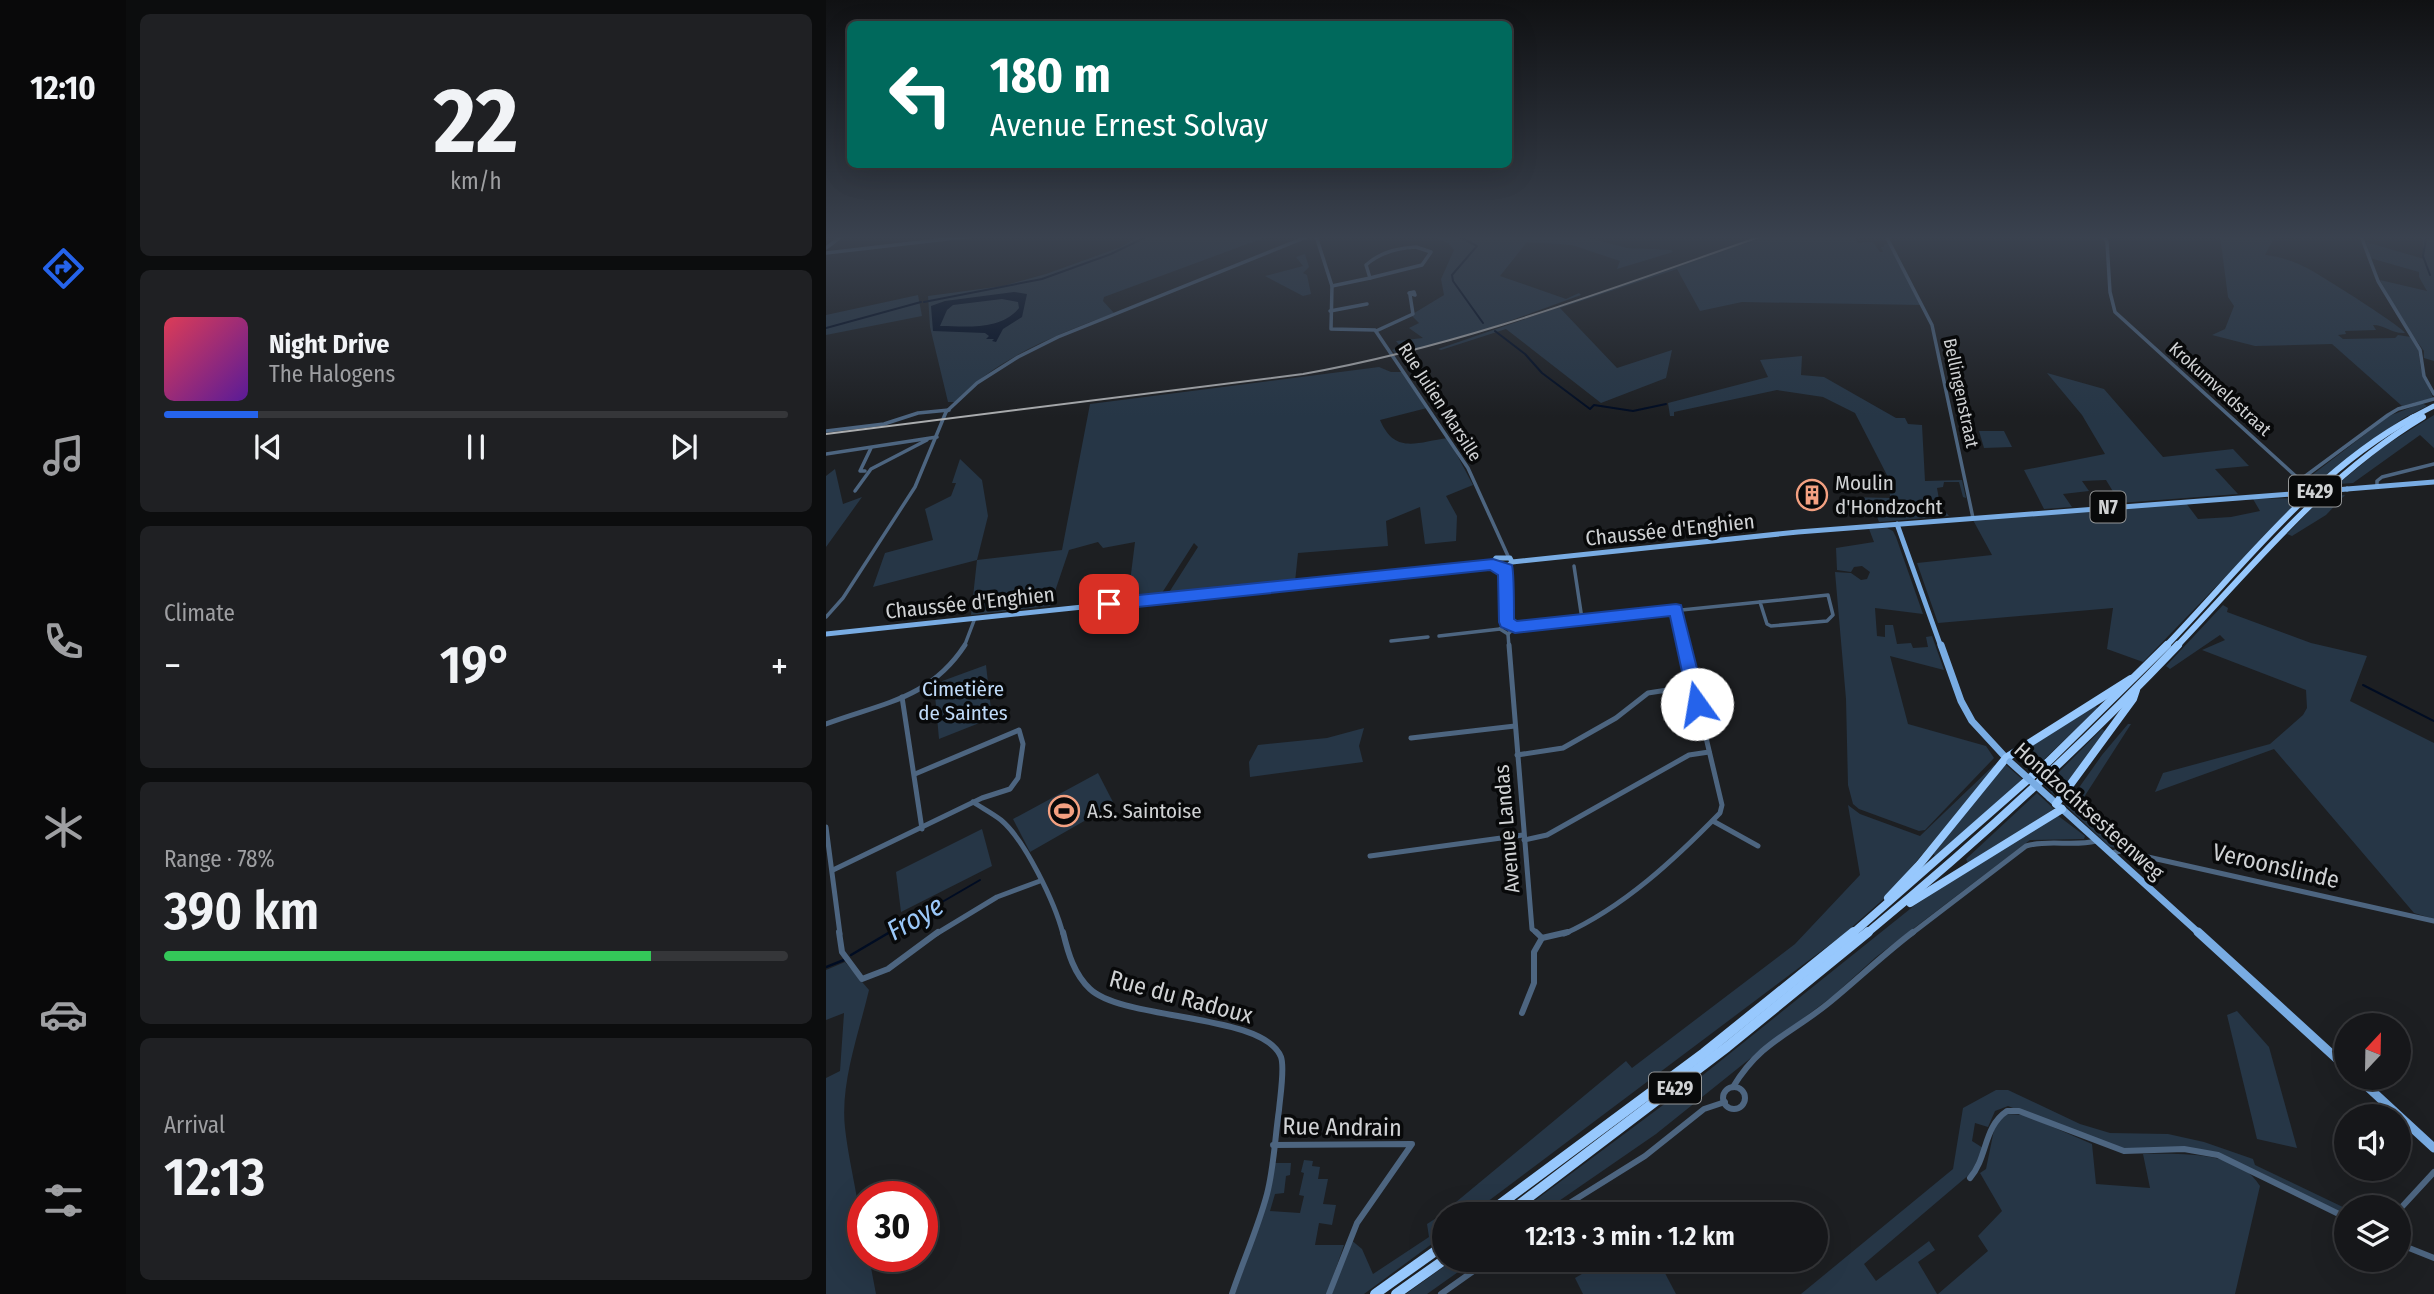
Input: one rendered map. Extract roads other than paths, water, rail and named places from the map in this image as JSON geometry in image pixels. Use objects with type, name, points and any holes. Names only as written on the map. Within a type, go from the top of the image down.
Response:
[{"type":"highway","name":"E429","points":[[1503,1202],[1652,1093],[1873,918],[2021,788],[2138,676],[2275,531],[2333,474],[2381,436],[2434,409]]},
{"type":"highway","name":"E429","points":[[1523,1202],[1625,1127],[1875,928],[2028,793],[2136,688],[2281,534],[2340,477],[2394,434],[2434,409]]},
{"type":"highway","points":[[1863,926],[1872,913],[1894,894],[2008,760],[2138,676]]},
{"type":"highway","points":[[1875,928],[2056,803],[2133,699],[2136,688]]},
{"type":"highway","points":[[1375,1294],[1432,1254]]},
{"type":"highway","points":[[1396,1294],[1432,1268]]},
{"type":"main road","name":"N7","points":[[1897,524],[2434,482]]},
{"type":"main road","name":"Chaussée d'Enghien","points":[[1498,556],[1510,559],[1897,524]]},
{"type":"main road","name":"Hondzochtsesteenweg","points":[[1897,524],[1961,701],[1972,721],[2008,760],[2334,1056]]},
{"type":"main road","points":[[1494,566],[1498,556]]},
{"type":"main road","points":[[1507,569],[1510,559]]},
{"type":"main road","name":"Chaussée d'Enghien","points":[[826,634],[1494,566],[1507,569]]},
{"type":"main road","points":[[2371,1090],[2434,1148]]},
{"type":"street","points":[[826,617],[847,591],[915,487],[949,410],[982,379],[1048,341],[1159,296]]},
{"type":"street","points":[[1331,296],[1330,312],[1367,304]]},
{"type":"street","points":[[1376,331],[1413,314],[1410,296]]},
{"type":"street","name":"Bellingenstraat","points":[[1917,296],[1931,325],[1973,518]]},
{"type":"street","name":"Krokumveldstraat","points":[[2111,296],[2121,320],[2300,480]]},
{"type":"street","points":[[2291,494],[2292,487],[2300,480],[2393,411],[2434,396],[2424,376],[2420,351],[2387,296]]},
{"type":"street","name":"Rue Julien Marsille","points":[[1330,312],[1332,330],[1368,328],[1376,331],[1468,468],[1489,510],[1501,545],[1510,559]]},
{"type":"street","points":[[826,431],[884,424],[919,413],[949,410]]},
{"type":"street","points":[[826,454],[935,437]]},
{"type":"street","points":[[855,491],[871,469],[935,437]]},
{"type":"street","points":[[865,471],[860,471],[871,448]]},
{"type":"street","points":[[2377,487],[2377,481],[2382,477],[2434,464]]},
{"type":"street","points":[[1498,556],[1501,545]]},
{"type":"street","points":[[1494,566],[1504,583]]},
{"type":"street","points":[[1574,566],[1582,619]]},
{"type":"street","points":[[1439,636],[1500,629],[1507,622],[1504,583],[1507,569]]},
{"type":"street","points":[[1500,629],[1508,634],[1515,627],[1582,619],[1760,601],[1828,595],[1833,615],[1827,621],[1771,626],[1767,624],[1760,601]]},
{"type":"street","points":[[1522,1013],[1534,983],[1534,953],[1542,938],[1558,938],[1603,914],[1720,813],[1722,806],[1676,610]]},
{"type":"street","points":[[826,724],[902,697],[927,685],[951,668],[969,640],[975,618]]},
{"type":"street","points":[[1507,622],[1515,627]]},
{"type":"street","name":"Avenue Landas","points":[[1508,634],[1532,929],[1542,938]]},
{"type":"street","points":[[1391,641],[1428,637]]},
{"type":"street","points":[[1517,755],[1563,748],[1616,718],[1648,693],[1693,686]]},
{"type":"street","points":[[902,697],[922,830]]},
{"type":"street","points":[[1411,738],[1515,726]]},
{"type":"street","points":[[833,870],[922,830],[973,802],[1010,789],[1018,778],[1023,744],[1019,730],[915,774]]},
{"type":"street","points":[[1370,856],[1547,835],[1689,755],[1709,752]]},
{"type":"street","name":"Rue du Radoux","points":[[973,802],[1003,822],[1051,898],[1072,964],[1081,981],[1093,993],[1105,1000],[1202,1020],[1259,1037],[1276,1049],[1283,1068],[1266,1193],[1232,1294]]},
{"type":"street","points":[[1713,821],[1758,846]]},
{"type":"street","points":[[826,827],[842,952],[858,976],[866,979],[883,972],[928,939],[1004,893],[1040,881]]},
{"type":"street","points":[[1733,1087],[1741,1091],[1743,1104],[1735,1109],[1725,1102],[1724,1093],[1733,1087],[1747,1063],[1766,1046],[1829,1003],[1902,941],[2026,846],[2037,842],[2096,841]]},
{"type":"street","name":"Veroonslinde","points":[[2110,854],[2121,851],[2211,869],[2434,921]]},
{"type":"street","points":[[1571,1202],[1645,1156],[1704,1109],[1725,1102]]},
{"type":"street","points":[[1970,1178],[1980,1165],[1991,1122],[2007,1111],[2019,1111],[2124,1151],[2184,1149],[2218,1155],[2334,1212]]},
{"type":"street","name":"Rue Andrain","points":[[1273,1145],[1412,1144],[1357,1223],[1329,1294]]},
{"type":"street","points":[[2411,1197],[2434,1172]]},
{"type":"street","points":[[2411,1249],[2434,1258]]},
{"type":"street","points":[[1441,1294],[1472,1272]]},
{"type":"waterway","points":[[924,302],[953,296]]},
{"type":"waterway","points":[[1464,296],[1483,323]]},
{"type":"waterway","points":[[826,328],[921,302]]},
{"type":"waterway","points":[[1495,331],[1525,354],[1542,373],[1590,409],[1594,405],[1633,411],[1666,404]]},
{"type":"waterway","points":[[2363,685],[2434,721]]},
{"type":"waterway","name":"Froye","points":[[887,934],[980,880]]},
{"type":"waterway","name":"Froye","points":[[851,955],[890,932]]},
{"type":"waterway","name":"Froye","points":[[826,967],[844,960]]},
{"type":"railway","points":[[826,434],[1303,374],[1420,348],[1591,296]]},
{"type":"place","name":"Moulin d'Hondzocht","points":[[1812,495]]},
{"type":"place","name":"A.S. Saintoise","points":[[1064,811]]},
{"type":"park label","name":"Cimetière de Saintes","points":[[963,701]]}]
